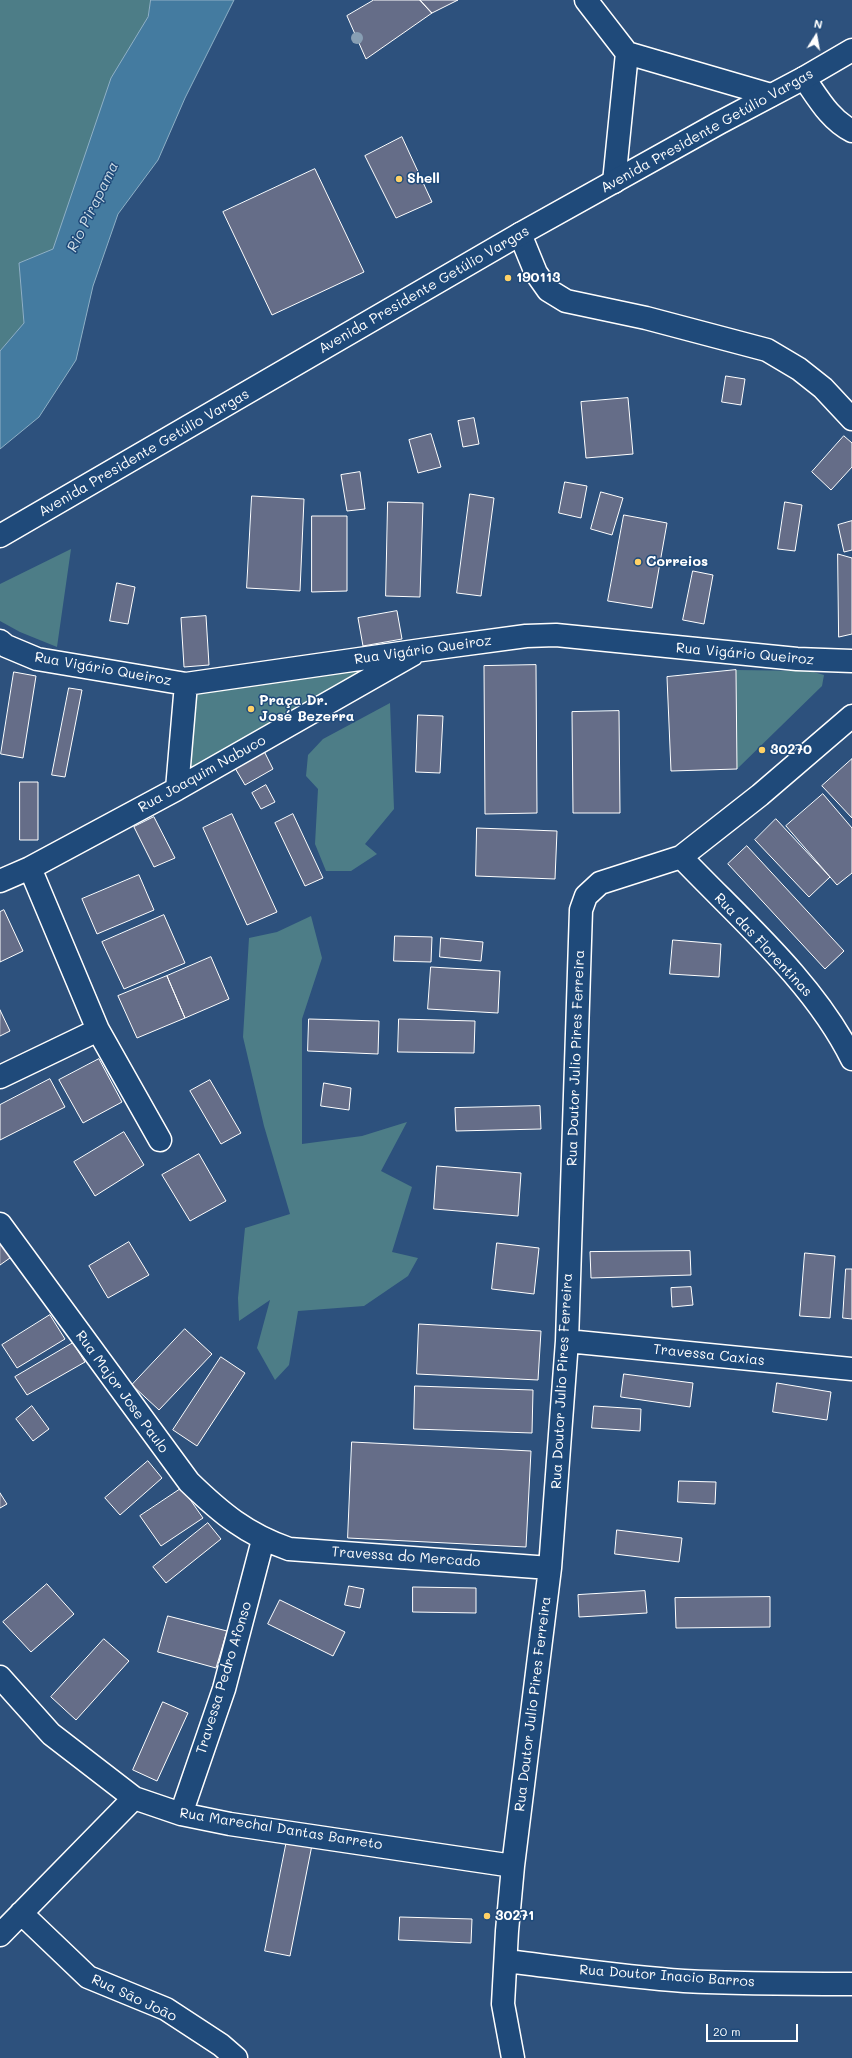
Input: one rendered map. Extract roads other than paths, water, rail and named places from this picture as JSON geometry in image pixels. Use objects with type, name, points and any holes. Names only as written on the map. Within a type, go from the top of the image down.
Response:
[{"type":"street","points":[[586,0],[627,53],[771,95]]},
{"type":"street","name":"Avenida Presidente Getúlio Vargas","points":[[0,536],[520,234],[804,78],[852,50]]},
{"type":"street","points":[[614,182],[627,53]]},
{"type":"street","points":[[804,78],[830,114],[843,126],[852,131]]},
{"type":"street","points":[[520,234],[536,273],[548,290],[566,301],[646,318],[767,350],[799,369],[823,388],[852,419]]},
{"type":"street","name":"Rua Vigário Queiroz","points":[[0,642],[37,659],[186,684],[526,636],[556,635],[797,659],[852,661]]},
{"type":"street","name":"Rua Joaquim Nabuco","points":[[0,881],[30,868],[177,789],[422,650]]},
{"type":"street","points":[[177,789],[186,684]]},
{"type":"street","points":[[681,857],[760,795],[852,716]]},
{"type":"street","name":"Rua Doutor Julio Pires Ferreira","points":[[513,2058],[503,2004],[513,1866],[550,1568],[567,1341],[581,910],[586,896],[600,883],[681,857]]},
{"type":"street","name":"Rua das Florentinas","points":[[681,857],[801,981],[842,1039],[852,1059]]},
{"type":"street","points":[[30,868],[98,1030],[160,1140]]},
{"type":"street","points":[[0,1077],[98,1030]]},
{"type":"street","name":"Rua Major Jose Paulo","points":[[0,1224],[189,1482],[220,1512],[263,1540]]},
{"type":"street","name":"Travessa Caxias","points":[[567,1341],[852,1369]]},
{"type":"street","name":"Travessa do Mercado","points":[[263,1540],[288,1549],[550,1568]]},
{"type":"street","name":"Travessa Pedro Afonso","points":[[181,1814],[224,1689],[263,1540]]},
{"type":"street","name":"Rua Marechal Dantas Barreto","points":[[0,1677],[51,1734],[134,1798],[181,1814],[230,1824],[513,1866]]},
{"type":"street","points":[[0,1935],[134,1798]]},
{"type":"street","name":"Rua São João","points":[[21,1913],[88,1977],[166,2009],[221,2045],[236,2058]]},
{"type":"street","name":"Rua Doutor Inacio Barros","points":[[506,1961],[685,1981],[756,1984],[852,1984]]},
{"type":"water","name":"Rio Pirapama","points":[[151,0],[234,0],[185,98],[158,160],[118,214],[93,286],[76,360],[39,417],[0,449],[0,351],[24,323],[19,263],[53,249],[111,78],[148,17]]},
{"type":"place","name":"Shell","points":[[399,179]]},
{"type":"place","name":"190113","points":[[508,278]]},
{"type":"place","name":"Correios","points":[[638,562]]},
{"type":"place","name":"Praça Dr. José Bezerra","points":[[251,709]]},
{"type":"place","name":"30270","points":[[762,750]]},
{"type":"place","name":"30271","points":[[487,1916]]}]
